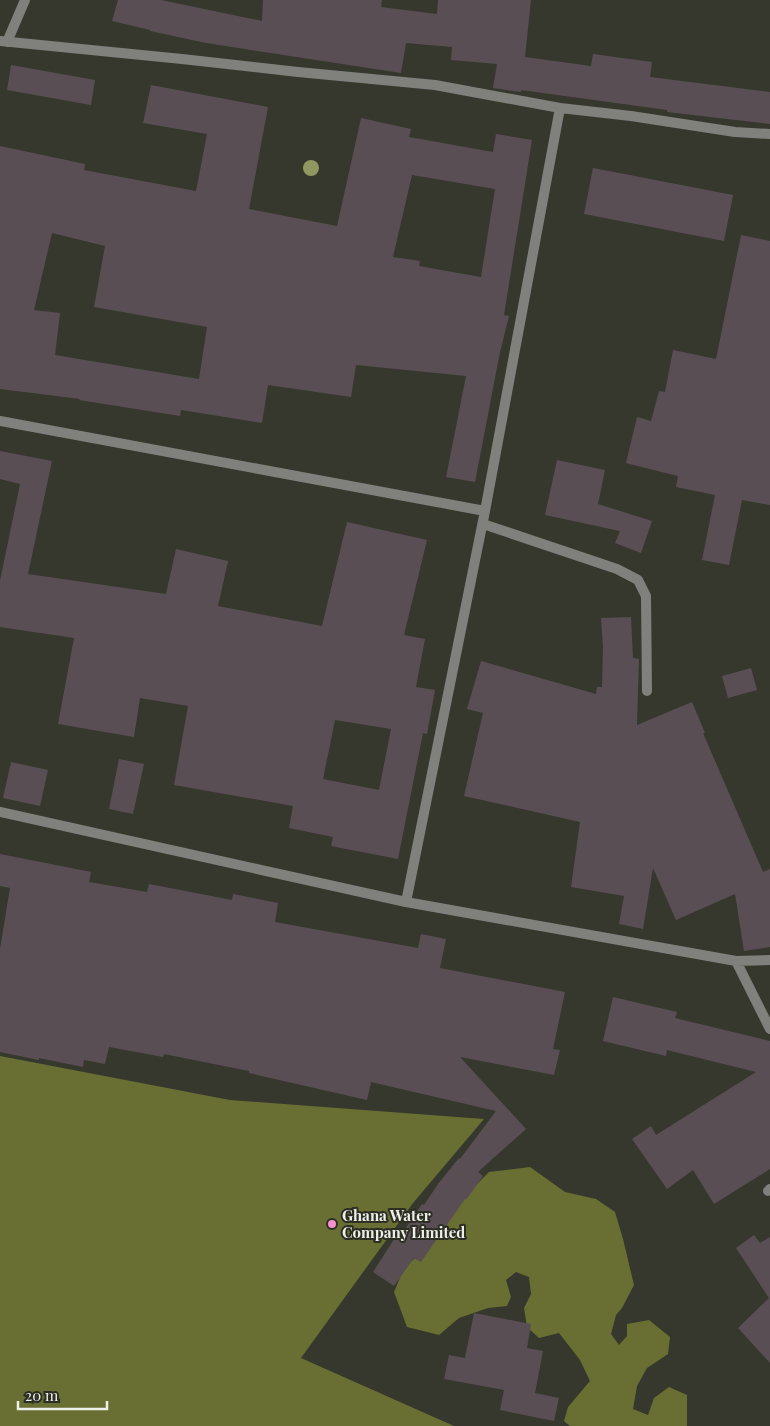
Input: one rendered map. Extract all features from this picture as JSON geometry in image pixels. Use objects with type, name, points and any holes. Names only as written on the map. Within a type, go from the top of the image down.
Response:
[{"type":"lane","points":[[25,0],[3,42],[435,85],[560,108],[631,116],[735,132],[770,134]]},
{"type":"lane","points":[[406,902],[483,524],[560,108]]},
{"type":"lane","points":[[0,421],[485,511]]},
{"type":"lane","points":[[483,524],[617,569],[638,580],[646,596],[648,692]]},
{"type":"lane","points":[[0,812],[406,902],[736,961],[770,960]]},
{"type":"lane","points":[[736,961],[770,1029]]},
{"type":"green space","points":[[0,1056],[230,1100],[484,1119],[413,1203],[301,1358],[454,1426],[0,1426]]},
{"type":"green space","points":[[530,1167],[565,1192],[596,1199],[615,1212],[634,1285],[622,1308],[616,1315],[611,1334],[619,1345],[627,1336],[627,1324],[649,1320],[670,1337],[668,1354],[647,1368],[637,1386],[633,1409],[648,1415],[654,1398],[669,1387],[687,1395],[687,1426],[570,1426],[564,1421],[568,1407],[590,1381],[580,1360],[559,1333],[539,1338],[527,1327],[524,1308],[531,1294],[529,1277],[516,1272],[506,1280],[511,1297],[507,1306],[488,1308],[459,1318],[439,1335],[407,1327],[394,1292],[404,1268],[423,1251],[456,1205],[489,1172]]},
{"type":"building","points":[[118,0],[161,0],[262,21],[263,0],[382,0],[381,7],[437,14],[438,0],[531,0],[525,57],[591,66],[593,54],[652,62],[650,77],[770,92],[770,124],[667,112],[667,110],[521,90],[521,92],[493,88],[497,64],[451,60],[452,47],[406,43],[401,73],[206,43],[112,21]]},
{"type":"building","points":[[11,65],[95,80],[91,105],[7,90]]},
{"type":"building","points":[[151,85],[268,107],[249,209],[337,226],[361,118],[411,129],[409,137],[493,152],[496,134],[532,140],[504,315],[509,316],[500,352],[475,482],[446,477],[466,376],[356,365],[351,397],[268,385],[262,423],[181,410],[180,416],[80,399],[0,389],[0,146],[85,164],[84,170],[196,191],[207,134],[143,123]],"holes":[[[412,175],[495,189],[481,277],[419,266],[420,261],[393,257]],[[52,233],[105,246],[94,307],[207,327],[199,379],[55,355],[60,313],[34,310]]]},
{"type":"building","points":[[593,168],[733,195],[724,241],[584,214]]},
{"type":"building","points":[[741,235],[770,241],[770,505],[742,500],[729,565],[702,560],[715,495],[676,487],[678,476],[626,463],[637,417],[651,421],[659,391],[665,392],[673,350],[716,359]]},
{"type":"building","points":[[0,451],[52,461],[28,574],[166,594],[176,549],[228,561],[218,606],[322,626],[347,522],[427,540],[404,635],[425,639],[416,687],[435,690],[427,734],[423,733],[398,859],[331,846],[333,837],[289,828],[293,806],[174,785],[188,706],[140,698],[134,737],[58,724],[74,638],[0,627],[0,581],[20,484],[0,479]],"holes":[[[335,720],[391,729],[379,790],[323,779]]]},
{"type":"building","points":[[557,460],[605,470],[598,504],[652,521],[641,553],[615,543],[620,531],[545,515]]},
{"type":"building","points":[[631,617],[633,658],[639,659],[637,725],[692,702],[705,733],[703,733],[763,872],[770,869],[770,947],[744,951],[735,894],[676,920],[653,868],[643,929],[619,924],[624,896],[571,887],[580,822],[464,796],[483,713],[467,709],[481,661],[596,694],[597,687],[602,687],[603,648],[601,618]]},
{"type":"building","points":[[751,668],[757,690],[728,698],[722,676]]},
{"type":"building","points":[[119,759],[144,764],[133,814],[109,809]]},
{"type":"building","points":[[11,762],[48,770],[40,806],[3,798]]},
{"type":"building","points":[[0,854],[91,872],[89,882],[147,892],[149,884],[232,900],[233,894],[278,903],[275,922],[418,948],[421,934],[446,939],[440,968],[565,992],[553,1049],[560,1050],[554,1075],[460,1057],[526,1129],[478,1172],[483,1176],[421,1262],[414,1258],[394,1286],[373,1272],[400,1230],[403,1232],[422,1204],[424,1205],[438,1184],[460,1159],[496,1111],[371,1082],[367,1100],[249,1073],[249,1071],[164,1054],[163,1057],[109,1047],[105,1064],[84,1060],[83,1067],[0,1052],[0,949],[10,888],[0,886]]},
{"type":"building","points":[[613,997],[677,1012],[675,1018],[770,1041],[770,1169],[714,1204],[693,1170],[667,1189],[632,1139],[651,1126],[656,1135],[756,1072],[667,1050],[666,1056],[603,1041]]},
{"type":"building","points":[[754,1235],[760,1243],[770,1237],[770,1363],[738,1328],[769,1298],[736,1248]]},
{"type":"building","points":[[474,1313],[531,1324],[527,1348],[543,1351],[535,1393],[559,1398],[554,1421],[500,1410],[504,1390],[444,1379],[449,1355],[465,1358]]},
{"type":"place","name":"Ghana Water Company Limited","points":[[332,1224]]}]
